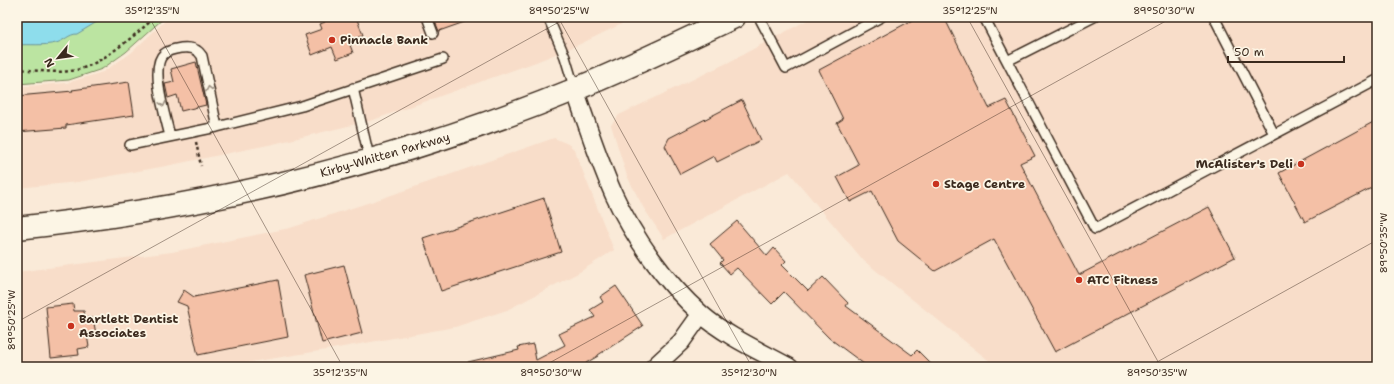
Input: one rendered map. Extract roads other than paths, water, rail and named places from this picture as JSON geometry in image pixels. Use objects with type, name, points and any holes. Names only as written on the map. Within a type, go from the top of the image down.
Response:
[{"type":"main road","name":"Kirby-Whitten Parkway","points":[[17,228],[70,222],[185,204],[286,182],[370,161],[461,132],[575,90],[648,58],[734,17]]},
{"type":"street","points":[[575,90],[600,162],[622,211],[654,262],[672,284],[701,314],[739,340],[789,367]]},
{"type":"street","points":[[654,367],[681,342],[701,314]]},
{"type":"lane","points":[[427,17],[433,33]]},
{"type":"lane","points":[[548,17],[565,57],[575,90]]},
{"type":"lane","points":[[759,17],[786,68],[881,17]]},
{"type":"lane","points":[[984,17],[1095,229],[1377,80]]},
{"type":"lane","points":[[1007,61],[1094,17]]},
{"type":"lane","points":[[1214,17],[1274,134]]},
{"type":"lane","points":[[170,136],[158,84],[157,65],[163,54],[171,50],[192,48],[199,51],[202,56],[218,127]]},
{"type":"lane","points":[[130,145],[218,127],[302,106],[443,59]]},
{"type":"lane","points":[[353,88],[370,161]]},
{"type":"water","points":[[17,17],[105,17],[77,34],[71,35],[56,43],[42,45],[17,45]]},
{"type":"place","name":"Pinnacle Bank","points":[[332,40]]},
{"type":"place","name":"McAlister's Deli","points":[[1301,164]]},
{"type":"place","name":"Stage Centre","points":[[936,184]]},
{"type":"place","name":"ATC Fitness","points":[[1079,280]]},
{"type":"place","name":"Bartlett Dentist Associates","points":[[71,326]]}]
